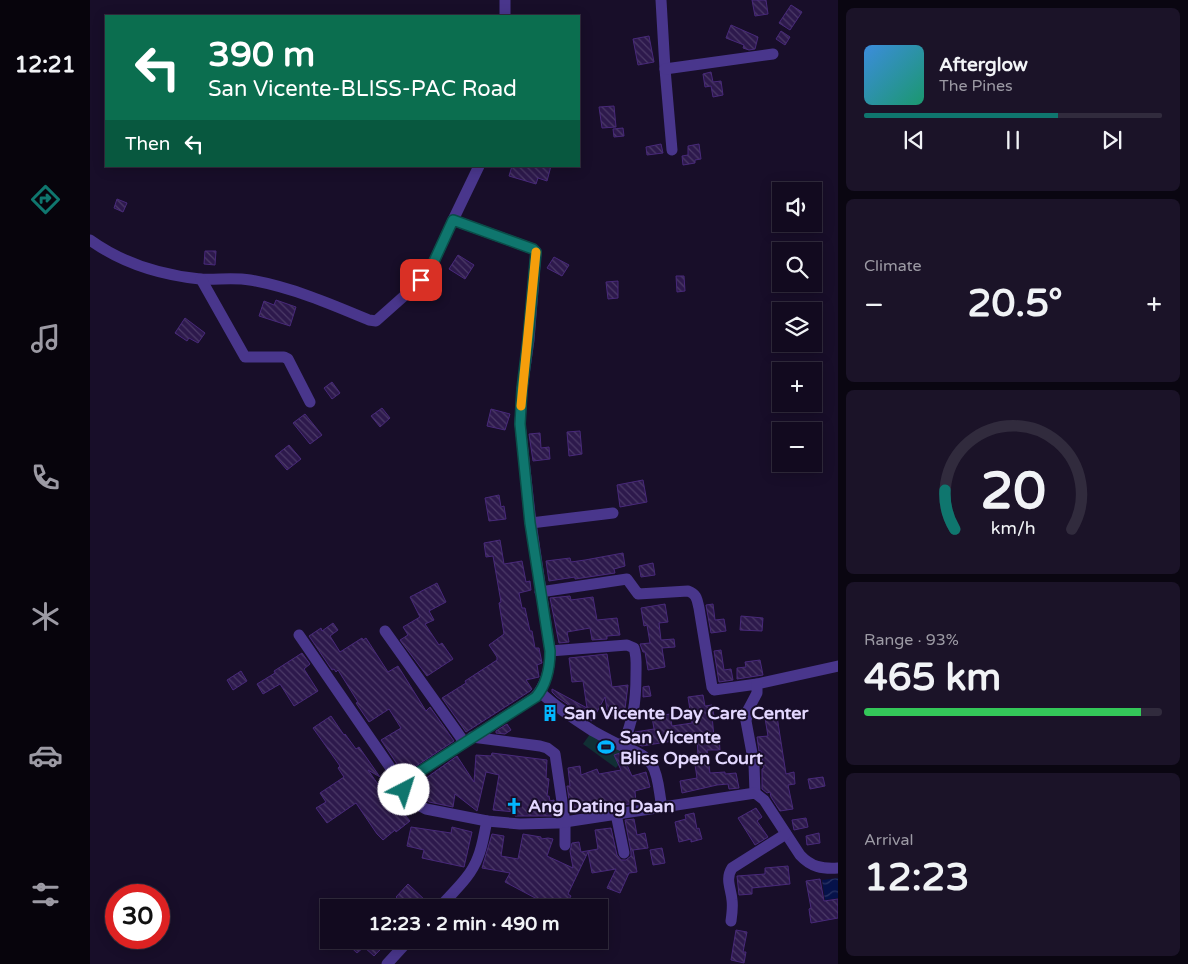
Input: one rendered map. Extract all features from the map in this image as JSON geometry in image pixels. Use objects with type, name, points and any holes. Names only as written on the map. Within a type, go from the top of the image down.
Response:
[{"type":"street","points":[[505,0],[505,15]]},
{"type":"street","points":[[661,0],[672,150]]},
{"type":"street","points":[[665,69],[773,54]]},
{"type":"street","points":[[90,240],[101,248],[133,263],[161,273],[202,279],[249,280],[268,284],[297,292],[376,321],[430,270],[479,167]]},
{"type":"street","points":[[404,786],[413,776],[530,701],[540,692],[548,673],[550,651],[530,523],[520,417],[536,252],[533,249],[453,220]]},
{"type":"street","points":[[202,279],[245,357],[284,357],[288,359],[310,402]]},
{"type":"street","points":[[530,523],[613,513]]},
{"type":"street","points":[[540,592],[627,579],[638,594],[688,590],[693,592],[699,608],[714,690],[756,684],[838,666]]},
{"type":"street","points":[[385,631],[468,740],[540,746],[552,750],[555,754],[565,822],[565,845]]},
{"type":"street","points":[[299,635],[410,797],[418,805],[426,809],[487,821],[528,824],[565,822],[755,793],[764,800],[808,863],[817,867],[838,868]]},
{"type":"street","points":[[550,651],[627,645],[634,648],[636,656],[636,701],[632,721],[623,746]]},
{"type":"street","points":[[755,793],[754,764],[746,721],[748,710],[757,693],[756,684]]},
{"type":"street","points":[[540,692],[570,716],[623,746],[640,753],[651,764],[656,775],[662,806]]},
{"type":"street","points":[[616,814],[624,853]]},
{"type":"street","points":[[447,899],[474,866],[481,848],[487,821]]},
{"type":"street","points":[[731,921],[733,901],[728,880],[732,868],[786,834]]},
{"type":"street","points":[[387,964],[401,949]]},
{"type":"green space","name":"San Vicente Bliss Open Court","points":[[595,727],[628,751],[616,768],[583,744]]},
{"type":"water","points":[[838,878],[838,898],[825,900],[822,880]]},
{"type":"building","points":[[752,0],[766,0],[768,14],[755,16]]},
{"type":"building","points":[[791,5],[802,12],[790,30],[779,23]]},
{"type":"building","points":[[731,25],[758,37],[755,49],[743,48],[744,45],[726,38]]},
{"type":"building","points":[[781,31],[790,37],[785,45],[776,39]]},
{"type":"building","points":[[649,36],[654,62],[638,65],[633,39]]},
{"type":"building","points":[[711,72],[713,82],[721,81],[723,95],[713,97],[711,86],[705,87],[703,74]]},
{"type":"building","points":[[614,106],[616,127],[602,128],[599,107]]},
{"type":"building","points":[[623,128],[624,136],[614,137],[613,129]]},
{"type":"building","points":[[661,144],[663,153],[647,155],[646,147]]},
{"type":"building","points":[[699,144],[701,159],[695,160],[695,163],[683,165],[682,156],[688,155],[688,146]]},
{"type":"building","points":[[512,167],[551,167],[547,181],[538,178],[536,184],[509,176]]},
{"type":"building","points":[[117,199],[127,203],[123,212],[114,208]]},
{"type":"building","points":[[205,251],[216,251],[215,265],[204,264]]},
{"type":"building","points":[[458,255],[474,265],[465,279],[449,269]]},
{"type":"building","points":[[554,257],[569,265],[562,276],[547,268]]},
{"type":"building","points":[[676,276],[684,276],[685,291],[677,292]]},
{"type":"building","points":[[618,281],[618,298],[608,299],[606,282]]},
{"type":"building","points":[[276,300],[296,307],[290,326],[259,316],[264,301],[274,305]]},
{"type":"building","points":[[185,318],[205,333],[198,343],[189,338],[187,341],[175,333]]},
{"type":"building","points":[[332,382],[340,393],[332,399],[324,388]]},
{"type":"building","points":[[382,408],[390,418],[380,427],[371,416]]},
{"type":"building","points":[[491,409],[510,414],[505,430],[487,426]]},
{"type":"building","points":[[305,414],[322,435],[310,444],[293,423]]},
{"type":"building","points":[[580,431],[582,454],[569,456],[567,432]]},
{"type":"building","points":[[540,433],[541,448],[549,447],[550,459],[533,461],[529,434]]},
{"type":"building","points":[[289,445],[301,459],[287,470],[275,456]]},
{"type":"building","points":[[643,480],[647,502],[620,507],[617,485]]},
{"type":"building","points":[[499,495],[501,507],[504,506],[506,519],[489,521],[485,498]]},
{"type":"building","points":[[500,540],[504,564],[522,561],[526,582],[530,581],[531,590],[519,593],[522,608],[525,608],[530,631],[532,631],[535,648],[539,648],[542,663],[537,665],[539,677],[526,680],[532,689],[530,691],[466,732],[442,698],[497,660],[489,645],[504,634],[499,603],[501,602],[493,556],[486,557],[484,543]]},
{"type":"building","points":[[623,553],[625,566],[614,569],[615,573],[549,581],[546,561],[570,558],[571,562]]},
{"type":"building","points":[[653,563],[655,575],[641,577],[639,566]]},
{"type":"building","points":[[437,583],[446,602],[429,611],[434,620],[425,624],[439,645],[442,643],[453,659],[427,676],[400,640],[408,635],[403,627],[420,617],[410,597]]},
{"type":"building","points":[[570,596],[571,600],[593,597],[597,620],[617,618],[620,635],[607,636],[607,639],[592,640],[590,628],[567,632],[569,642],[559,643],[550,598]]},
{"type":"building","points":[[665,604],[668,622],[659,623],[661,640],[674,639],[675,647],[662,648],[665,667],[648,670],[645,652],[643,652],[640,644],[650,643],[647,625],[644,626],[641,608]]},
{"type":"building","points":[[713,604],[715,620],[724,619],[726,631],[711,633],[706,605]]},
{"type":"building","points":[[741,616],[763,618],[762,631],[740,630]]},
{"type":"building","points":[[333,623],[338,630],[330,636],[340,652],[362,638],[363,640],[366,638],[388,672],[398,666],[426,711],[430,707],[454,741],[407,772],[402,764],[399,767],[381,740],[401,728],[389,709],[369,722],[338,670],[336,672],[334,669],[332,670],[309,636],[321,628],[322,631]]},
{"type":"building","points":[[721,650],[724,670],[731,669],[733,680],[719,682],[714,651]]},
{"type":"building","points":[[302,653],[310,664],[304,669],[318,691],[294,706],[280,684],[263,694],[257,684]]},
{"type":"building","points":[[607,654],[612,687],[628,685],[624,717],[608,716],[605,697],[592,721],[557,697],[552,692],[552,689],[587,708],[583,681],[572,682],[569,658]]},
{"type":"building","points":[[760,660],[763,675],[737,679],[737,668],[746,667],[745,662]]},
{"type":"building","points":[[241,671],[247,681],[233,690],[227,680]]},
{"type":"building","points":[[649,686],[651,696],[643,697],[643,687]]},
{"type":"building","points":[[703,695],[705,706],[712,705],[714,737],[719,737],[720,750],[707,750],[710,773],[736,773],[739,788],[729,789],[728,784],[682,793],[680,781],[697,778],[694,758],[698,757],[697,737],[642,746],[632,742],[635,732],[654,729],[652,717],[670,714],[672,726],[692,723],[688,697]]},
{"type":"building","points":[[548,709],[556,715],[552,721],[547,717]]},
{"type":"building","points":[[776,710],[786,774],[794,772],[795,784],[788,785],[793,809],[780,811],[770,792],[767,793],[762,789],[762,769],[764,768],[757,737],[768,736],[764,712]]},
{"type":"building","points":[[331,716],[356,749],[359,747],[380,777],[368,770],[397,811],[400,809],[410,821],[383,840],[356,803],[327,823],[316,808],[326,802],[320,793],[344,777],[338,768],[340,766],[313,728]]},
{"type":"building","points":[[507,724],[511,730],[505,734],[496,733],[496,731]]},
{"type":"building","points":[[492,753],[547,760],[546,778],[549,779],[547,796],[549,796],[550,801],[554,800],[556,816],[515,816],[515,812],[493,810],[499,775],[486,772],[477,811],[455,794],[453,807],[429,802],[414,791],[422,781],[457,756],[474,782],[476,755],[491,756]]},
{"type":"building","points":[[620,753],[632,776],[646,772],[650,787],[635,791],[636,803],[571,813],[567,786],[570,786],[568,768],[580,766],[581,775],[597,769],[599,774],[621,770],[614,755]]},
{"type":"building","points":[[823,777],[825,786],[810,789],[808,779]]},
{"type":"building","points":[[756,808],[762,817],[757,821],[768,837],[755,845],[738,818]]},
{"type":"building","points":[[694,813],[697,829],[699,828],[702,839],[691,842],[691,839],[679,842],[675,822],[686,819],[685,815]]},
{"type":"building","points":[[806,818],[808,827],[794,830],[792,820]]},
{"type":"building","points":[[634,819],[637,835],[645,833],[648,848],[633,850],[637,872],[629,873],[620,893],[607,888],[616,869],[592,873],[588,852],[568,894],[571,896],[569,899],[537,899],[505,882],[510,873],[482,868],[492,834],[504,836],[501,856],[518,859],[523,834],[541,837],[541,839],[553,839],[547,856],[573,868],[570,851],[572,843],[579,842],[581,852],[598,849],[595,830],[611,828],[617,855],[621,860],[626,860],[631,856],[631,852],[625,820]]},
{"type":"building","points":[[411,827],[451,833],[452,827],[472,832],[464,867],[422,858],[424,850],[407,846]]},
{"type":"building","points":[[819,833],[820,843],[807,845],[806,836]]},
{"type":"building","points":[[662,848],[665,863],[653,865],[650,850]]},
{"type":"building","points":[[788,866],[790,884],[752,888],[752,894],[739,895],[737,876],[765,874],[765,868]]},
{"type":"building","points":[[820,879],[824,901],[838,899],[838,918],[811,923],[809,909],[811,908],[806,881]]},
{"type":"building","points":[[408,884],[424,899],[398,899],[396,897]]},
{"type":"building","points":[[736,930],[747,932],[743,952],[746,952],[744,963],[731,960]]},
{"type":"building","points":[[353,949],[362,949],[357,953]]},
{"type":"building","points":[[366,949],[381,949],[374,956]]},
{"type":"slow traffic","points":[[521,406],[536,252]]},
{"type":"place","name":"San Vicente Day Care Center","points":[[550,713]]},
{"type":"place","name":"San Vicente Bliss Open Court","points":[[606,747]]},
{"type":"place","name":"Ang Dating Daan","points":[[514,806]]},
{"type":"route","points":[[404,790],[407,781],[413,776],[536,697],[546,679],[550,662],[550,651],[530,523],[520,424],[524,364],[536,252],[533,249],[453,220],[430,270],[421,280]]}]
